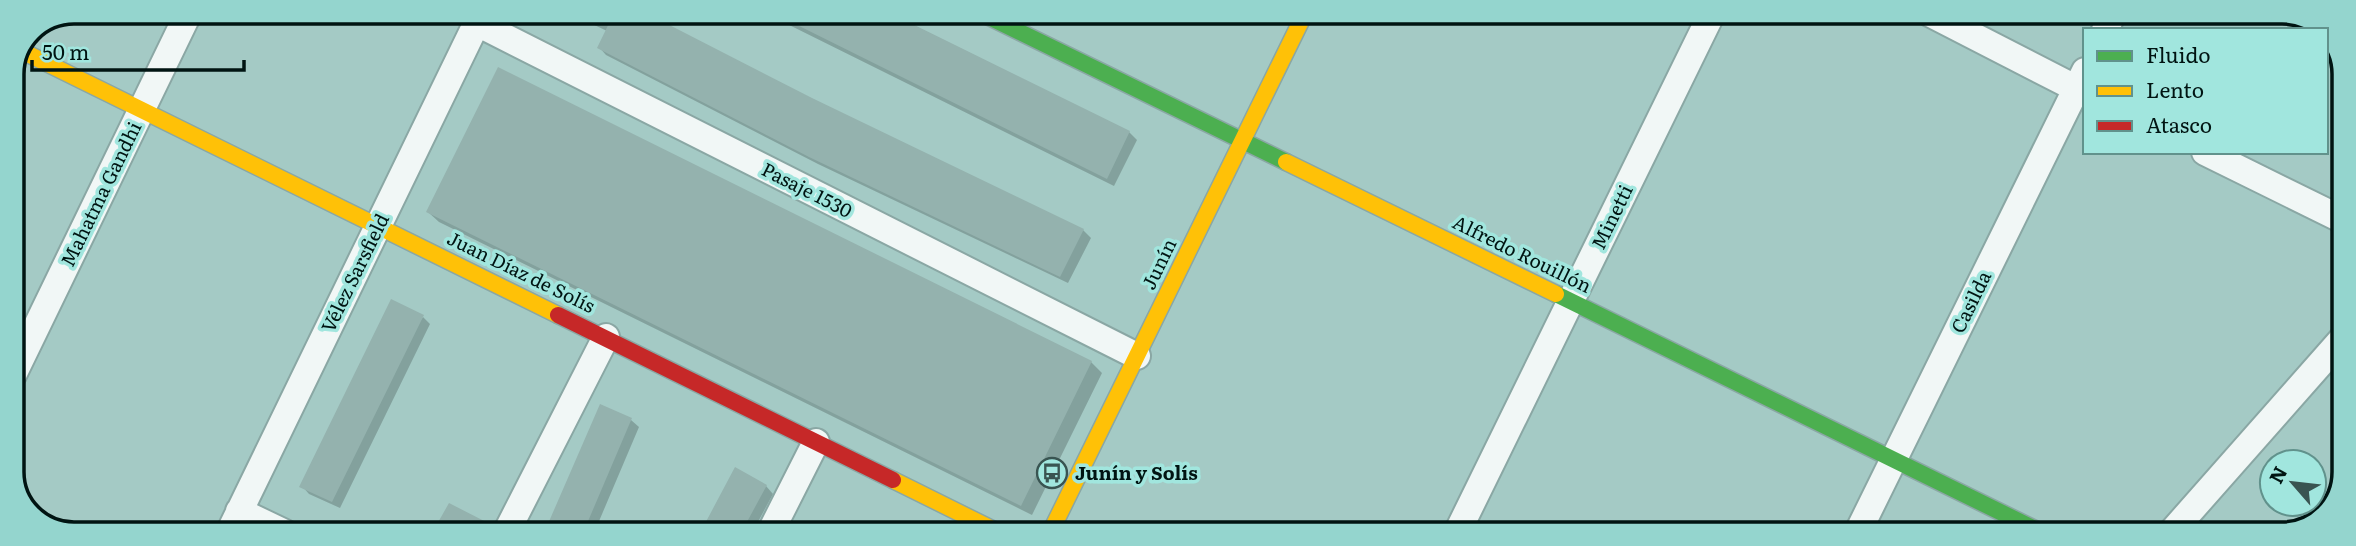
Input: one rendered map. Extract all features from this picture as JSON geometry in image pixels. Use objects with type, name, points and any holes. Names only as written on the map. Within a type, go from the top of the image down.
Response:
[{"type":"main road","name":"Alfredo Rouillón","points":[[1005,25],[2020,522]]},
{"type":"main road","name":"Junín","points":[[1055,522],[1299,25]]},
{"type":"main road","name":"Juan Díaz de Solís","points":[[29,54],[978,522]]},
{"type":"street","name":"Mahatma Gandhi","points":[[25,351],[184,25]]},
{"type":"street","name":"Vélez Sarsfield","points":[[234,522],[477,25]]},
{"type":"street","name":"Pasaje 1530","points":[[494,25],[1137,356]]},
{"type":"street","name":"Minetti","points":[[1462,522],[1706,25]]},
{"type":"street","points":[[1955,25],[2082,84]]},
{"type":"street","name":"Casilda","points":[[1863,522],[2082,84]]},
{"type":"street","points":[[2209,154],[2331,214]]},
{"type":"street","points":[[512,522],[606,337]]},
{"type":"street","points":[[2181,522],[2332,351]]},
{"type":"street","points":[[776,522],[816,442]]},
{"type":"building","points":[[608,25],[669,25],[812,98],[1084,229],[1060,277],[809,157],[597,48]]},
{"type":"building","points":[[797,25],[914,25],[1130,131],[1107,179]]},
{"type":"building","points":[[498,67],[1092,361],[1021,506],[426,212]]},
{"type":"building","points":[[391,299],[424,315],[332,502],[299,487]]},
{"type":"building","points":[[600,404],[632,418],[588,522],[549,522]]},
{"type":"building","points":[[735,467],[767,485],[747,522],[706,522]]},
{"type":"building","points":[[449,503],[486,522],[438,522]]},
{"type":"traffic: fast","points":[[1006,25],[1286,162]]},
{"type":"traffic: fast","points":[[1556,294],[2021,522]]},
{"type":"traffic: slow","points":[[1055,522],[1299,25]]},
{"type":"traffic: slow","points":[[28,54],[558,315]]},
{"type":"traffic: slow","points":[[1286,162],[1556,294]]},
{"type":"traffic: slow","points":[[893,480],[978,522]]},
{"type":"traffic: jam","points":[[558,315],[893,480]]},
{"type":"place","name":"Junín y Solís","points":[[1052,473]]}]
